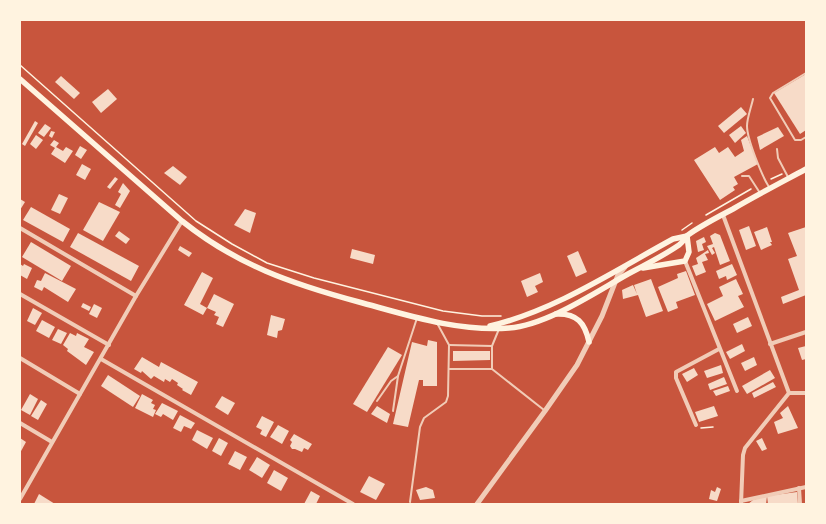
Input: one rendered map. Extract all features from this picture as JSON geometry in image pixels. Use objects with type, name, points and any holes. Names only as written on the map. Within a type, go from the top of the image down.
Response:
[{"type":"main road","points":[[20,79],[207,241],[237,259],[268,273],[348,299],[437,322],[499,328],[523,326],[554,314],[615,282],[677,246],[687,236],[723,214],[806,169]]},
{"type":"main road","points":[[637,269],[685,261],[689,252],[687,236]]},
{"type":"main road","points":[[484,327],[531,314],[627,265],[673,239],[687,236]]},
{"type":"main road","points":[[554,314],[564,314],[577,318],[585,326],[589,342]]},
{"type":"street","points":[[723,214],[789,393]]},
{"type":"street","points":[[20,499],[136,296],[182,220]]},
{"type":"street","points":[[20,228],[136,296]]},
{"type":"street","points":[[685,261],[737,391]]},
{"type":"street","points":[[477,504],[545,411],[589,342],[615,282],[627,265]]},
{"type":"street","points":[[20,294],[109,345]]},
{"type":"street","points":[[770,344],[806,332]]},
{"type":"street","points":[[696,425],[676,378],[676,372],[719,349]]},
{"type":"street","points":[[20,358],[80,394]]},
{"type":"street","points":[[101,358],[354,504]]},
{"type":"street","points":[[806,393],[789,393],[751,438],[743,455],[741,502],[806,487]]},
{"type":"street","points":[[20,423],[52,442]]},
{"type":"street","points":[[799,488],[800,504]]},
{"type":"lane","points":[[806,73],[773,93],[770,98],[795,140],[801,140],[806,137]]},
{"type":"lane","points":[[753,99],[747,126],[748,134],[766,182],[770,188]]},
{"type":"lane","points":[[777,149],[778,158],[789,178]]},
{"type":"lane","points":[[742,176],[749,176],[761,194]]},
{"type":"lane","points":[[393,412],[398,376],[418,317]]},
{"type":"lane","points":[[410,502],[420,427],[424,418],[446,402],[448,396],[449,345],[437,322]]},
{"type":"lane","points":[[492,369],[492,346],[499,328]]},
{"type":"lane","points":[[449,345],[492,346]]},
{"type":"lane","points":[[449,369],[492,369],[545,411]]},
{"type":"lane","points":[[377,401],[391,381],[398,376]]},
{"type":"path","points":[[20,65],[196,220],[232,244],[267,263],[314,278],[443,311],[482,316],[506,316]]},
{"type":"path","points":[[766,182],[786,172]]},
{"type":"path","points":[[706,216],[756,187]]},
{"type":"path","points":[[680,231],[693,223]]},
{"type":"path","points":[[696,425],[702,428],[713,427]]},
{"type":"building","points":[[806,74],[806,130],[800,134],[774,93]]},
{"type":"building","points":[[61,76],[80,93],[74,99],[55,82]]},
{"type":"building","points":[[108,89],[117,99],[101,113],[92,102]]},
{"type":"building","points":[[741,107],[747,114],[724,133],[718,126]]},
{"type":"building","points":[[35,121],[38,123],[25,146],[22,144]]},
{"type":"building","points":[[45,124],[51,128],[44,137],[38,133]]},
{"type":"building","points":[[741,126],[746,133],[735,143],[729,135]]},
{"type":"building","points":[[778,127],[784,136],[760,150],[757,137]]},
{"type":"building","points":[[51,131],[55,132],[52,138],[49,136]]},
{"type":"building","points":[[36,135],[43,140],[36,149],[30,144]]},
{"type":"building","points":[[747,136],[758,164],[734,177],[738,184],[733,187],[735,190],[720,200],[694,160],[715,147],[719,153],[728,147],[735,157],[744,151],[741,140]]},
{"type":"building","points":[[54,140],[59,143],[56,147],[63,151],[66,147],[73,151],[65,163],[51,154],[55,148],[50,145]]},
{"type":"building","points":[[80,146],[87,150],[81,159],[75,155]]},
{"type":"building","points":[[82,164],[91,169],[85,180],[76,175]]},
{"type":"building","points":[[173,166],[187,177],[180,185],[164,173]]},
{"type":"building","points":[[115,177],[118,179],[110,189],[107,187]]},
{"type":"building","points":[[123,183],[130,191],[120,208],[115,205],[121,194],[118,192]]},
{"type":"building","points":[[59,194],[68,198],[60,214],[51,210]]},
{"type":"building","points":[[20,199],[25,202],[20,210]]},
{"type":"building","points":[[99,202],[120,212],[103,241],[83,230]]},
{"type":"building","points":[[31,207],[70,229],[63,242],[23,220]]},
{"type":"building","points":[[245,209],[256,213],[250,233],[234,225]]},
{"type":"building","points":[[749,226],[756,246],[746,250],[739,230]]},
{"type":"building","points":[[767,227],[772,245],[761,250],[754,232]]},
{"type":"building","points":[[806,227],[806,295],[783,304],[781,297],[799,290],[788,259],[797,256],[788,233]]},
{"type":"building","points":[[119,231],[130,239],[126,244],[115,236]]},
{"type":"building","points":[[78,233],[139,266],[131,281],[70,247]]},
{"type":"building","points":[[715,233],[720,235],[730,261],[720,265],[714,247],[712,248],[715,253],[712,255],[707,246],[713,244],[710,236]]},
{"type":"building","points":[[704,237],[706,242],[702,244],[704,250],[698,252],[696,241]]},
{"type":"building","points":[[31,242],[71,266],[62,281],[22,257]]},
{"type":"building","points":[[180,246],[192,253],[189,257],[178,250]]},
{"type":"building","points":[[352,249],[375,255],[373,264],[350,258]]},
{"type":"building","points":[[708,250],[709,253],[705,254],[708,260],[702,262],[706,272],[696,276],[692,266],[698,264],[696,258]]},
{"type":"building","points":[[578,251],[587,272],[576,277],[567,256]]},
{"type":"building","points":[[20,264],[23,266],[24,264],[32,268],[27,279],[20,275]]},
{"type":"building","points":[[732,264],[737,275],[727,280],[726,276],[719,279],[716,271]]},
{"type":"building","points":[[686,271],[695,295],[676,302],[678,308],[668,312],[658,287],[678,278],[677,274]]},
{"type":"building","points":[[202,272],[213,278],[200,304],[207,308],[203,315],[184,305]]},
{"type":"building","points":[[45,273],[76,289],[68,302],[44,287],[42,291],[34,287],[37,280],[41,281]]},
{"type":"building","points":[[540,273],[543,282],[535,286],[538,292],[527,297],[521,281]]},
{"type":"building","points":[[651,279],[663,311],[646,317],[638,295],[623,299],[622,290],[633,285],[637,294],[634,285]]},
{"type":"building","points":[[736,279],[743,294],[738,296],[744,307],[715,321],[707,304],[723,296],[719,287]]},
{"type":"building","points":[[214,294],[234,304],[223,327],[216,324],[219,317],[214,315],[216,312],[207,308]]},
{"type":"building","points":[[83,303],[91,307],[89,311],[81,307]]},
{"type":"building","points":[[94,304],[102,308],[97,318],[89,314]]},
{"type":"building","points":[[33,308],[42,313],[35,325],[27,321]]},
{"type":"building","points":[[271,315],[285,319],[282,330],[278,331],[277,338],[267,335]]},
{"type":"building","points":[[748,317],[752,326],[737,333],[733,324]]},
{"type":"building","points":[[42,320],[55,327],[49,338],[36,331]]},
{"type":"building","points":[[58,329],[67,333],[61,344],[52,340]]},
{"type":"building","points":[[70,333],[76,336],[77,333],[89,339],[84,347],[94,352],[86,365],[67,351],[68,349],[63,345]]},
{"type":"building","points":[[428,340],[437,342],[437,386],[423,386],[423,380],[419,380],[408,427],[393,424],[412,342],[427,346]]},
{"type":"building","points":[[742,344],[745,351],[730,359],[726,352]]},
{"type":"building","points":[[806,346],[806,359],[802,360],[798,348]]},
{"type":"building","points":[[388,347],[402,355],[367,412],[353,404]]},
{"type":"building","points":[[453,351],[490,351],[490,360],[453,361]]},
{"type":"building","points":[[142,357],[159,367],[161,362],[198,382],[191,395],[182,390],[183,389],[177,385],[178,383],[172,379],[170,382],[165,379],[164,382],[154,376],[151,379],[142,371],[141,373],[134,369]]},
{"type":"building","points":[[754,357],[757,365],[745,371],[741,363]]},
{"type":"building","points":[[721,365],[723,373],[707,378],[704,371]]},
{"type":"building","points":[[694,368],[698,375],[687,382],[682,374]]},
{"type":"building","points":[[770,370],[775,378],[747,394],[742,386]]},
{"type":"building","points":[[108,375],[140,396],[133,407],[101,386]]},
{"type":"building","points":[[724,377],[727,384],[710,390],[708,384]]},
{"type":"building","points":[[773,382],[776,387],[754,398],[752,393]]},
{"type":"building","points":[[728,386],[730,391],[716,396],[713,391]]},
{"type":"building","points":[[30,394],[38,399],[30,415],[21,410]]},
{"type":"building","points":[[142,394],[153,400],[151,403],[155,405],[153,409],[156,410],[153,417],[135,408]]},
{"type":"building","points":[[222,396],[235,403],[228,415],[215,407]]},
{"type":"building","points":[[41,400],[47,404],[38,420],[31,416]]},
{"type":"building","points":[[162,403],[178,411],[173,420],[163,414],[161,417],[155,414]]},
{"type":"building","points":[[377,406],[390,414],[387,423],[371,414]]},
{"type":"building","points":[[714,406],[718,416],[699,422],[695,412]]},
{"type":"building","points":[[788,406],[798,428],[778,434],[774,422],[783,418],[780,413]]},
{"type":"building","points":[[180,415],[195,423],[191,429],[184,426],[181,432],[173,428]]},
{"type":"building","points":[[262,416],[274,422],[266,437],[260,434],[262,430],[256,427]]},
{"type":"building","points":[[278,425],[289,431],[282,444],[270,437]]},
{"type":"building","points":[[197,430],[213,438],[207,449],[192,440]]},
{"type":"building","points":[[294,434],[312,444],[308,450],[304,448],[302,452],[292,449],[290,446],[292,442],[290,440]]},
{"type":"building","points":[[20,438],[26,442],[20,453]]},
{"type":"building","points":[[219,438],[228,443],[221,456],[212,451]]},
{"type":"building","points":[[762,438],[767,449],[762,451],[756,441]]},
{"type":"building","points":[[235,451],[247,457],[240,470],[228,464]]},
{"type":"building","points":[[257,457],[270,465],[262,478],[249,470]]},
{"type":"building","points":[[274,470],[288,478],[281,491],[267,483]]},
{"type":"building","points":[[369,476],[385,484],[376,500],[360,492]]},
{"type":"building","points":[[426,487],[433,490],[435,498],[420,500],[416,490]]},
{"type":"building","points":[[717,487],[721,489],[717,501],[709,499],[711,490],[715,492]]},
{"type":"building","points":[[311,491],[320,496],[316,504],[304,504]]},
{"type":"building","points":[[797,492],[798,504],[768,504],[767,496]]},
{"type":"building","points":[[39,494],[55,504],[34,504]]},
{"type":"building","points":[[767,496],[766,504],[748,504],[753,500]]}]
